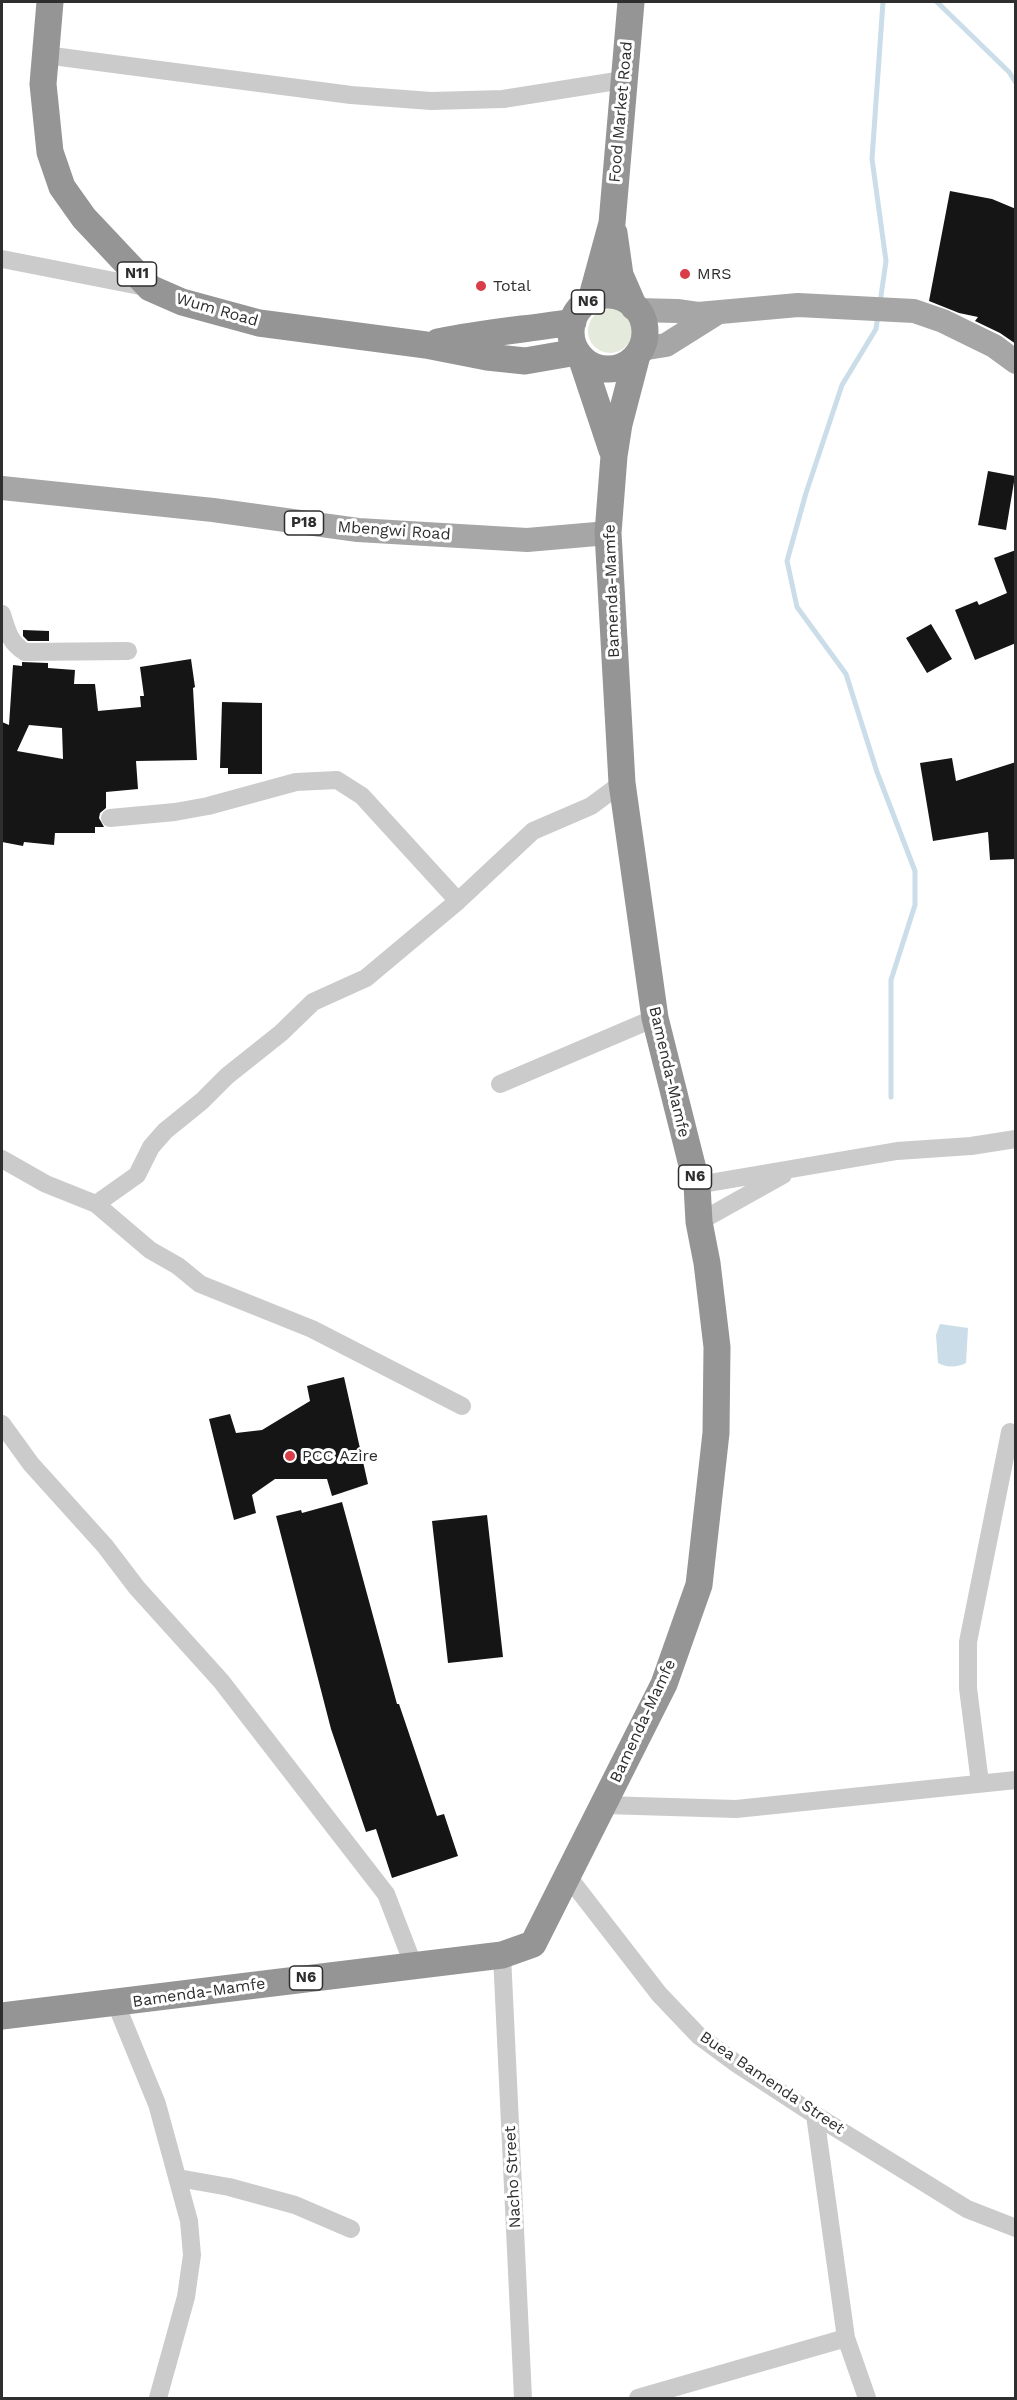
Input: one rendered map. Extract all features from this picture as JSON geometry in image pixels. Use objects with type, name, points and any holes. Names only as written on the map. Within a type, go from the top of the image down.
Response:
[{"type":"highway","name":"Wum Road","points":[[50,2],[43,84],[50,152],[62,187],[84,218],[150,288],[182,302],[259,323],[426,345],[487,357],[525,361],[579,355]]},
{"type":"highway","name":"Food Market Road","points":[[591,300],[612,223],[631,2]]},
{"type":"highway","name":"Food Market Road","points":[[612,223],[620,274],[636,308]]},
{"type":"highway","name":"N6","points":[[579,355],[572,337],[573,322],[583,306],[602,296],[614,296],[636,308],[645,329],[639,352]]},
{"type":"highway","name":"Wum Road","points":[[426,345],[468,336],[573,322]]},
{"type":"highway","points":[[579,355],[591,365],[603,369],[616,368],[628,363],[639,352]]},
{"type":"highway","name":"Bamenda-Mamfe","points":[[2,2016],[116,2004],[413,1964],[502,1955],[533,1944],[571,1879],[604,1805],[664,1684],[699,1585],[716,1433],[717,1347],[707,1263],[699,1222],[697,1185],[655,1018],[622,783],[608,533],[619,424],[639,352]]},
{"type":"highway","name":"Bamenda-Mamfe","points":[[579,355],[614,456]]},
{"type":"main road","points":[[636,308],[698,314],[798,305],[914,311],[943,321],[994,346],[1016,362]]},
{"type":"main road","points":[[639,352],[666,345],[718,312]]},
{"type":"main road","name":"Mbengwi Road","points":[[2,488],[213,510],[358,530],[527,540],[608,533]]},
{"type":"street","points":[[45,55],[351,95],[431,101],[503,99],[623,80]]},
{"type":"street","points":[[2,259],[150,288]]},
{"type":"street","points":[[2,614],[14,645],[25,652],[128,651]]},
{"type":"street","points":[[110,818],[175,813],[296,782],[337,780],[362,796],[458,901]]},
{"type":"street","points":[[96,1204],[137,1175],[151,1147],[165,1131],[202,1101],[227,1076],[274,1040],[313,1002],[366,978],[458,901],[533,831],[591,806],[622,783]]},
{"type":"street","points":[[500,1084],[655,1018]]},
{"type":"street","points":[[697,1185],[798,1166],[897,1151],[971,1146],[1016,1139]]},
{"type":"street","points":[[2,1159],[46,1184],[96,1204],[150,1250],[178,1266],[200,1284],[312,1329],[462,1406]]},
{"type":"street","points":[[699,1222],[798,1166]]},
{"type":"street","points":[[2,1424],[31,1464],[105,1546],[137,1588],[221,1681],[386,1894],[413,1964]]},
{"type":"street","points":[[980,1783],[968,1688],[968,1642],[1011,1432]]},
{"type":"street","points":[[604,1805],[736,1809],[930,1791],[1016,1780]]},
{"type":"street","name":"Buea Bamenda Street","points":[[571,1879],[659,1994],[699,2036],[815,2115],[967,2209],[1016,2228]]},
{"type":"street","name":"Nacho Street","points":[[502,1955],[523,2398]]},
{"type":"street","points":[[116,2004],[157,2104],[189,2222],[192,2255],[186,2297],[158,2398]]},
{"type":"street","points":[[815,2115],[846,2338],[867,2398]]},
{"type":"street","points":[[178,2178],[229,2187],[295,2205],[351,2229]]},
{"type":"street","points":[[638,2398],[846,2338]]},
{"type":"shaded area","points":[[610,309],[619,310],[626,315],[631,322],[631,340],[626,347],[619,352],[610,353],[601,352],[594,347],[589,340],[588,331],[589,322],[594,315],[601,310]]},
{"type":"water","points":[[940,1324],[968,1328],[966,1363],[945,1366],[938,1363],[936,1335]]},
{"type":"building","points":[[950,191],[992,199],[1016,209],[1016,344],[975,321],[978,317],[959,313],[929,301]]},
{"type":"building","points":[[988,471],[1015,476],[1006,530],[978,525]]},
{"type":"building","points":[[1016,550],[1016,643],[975,660],[955,610],[977,601],[979,605],[1007,593],[994,558]]},
{"type":"building","points":[[931,624],[952,659],[927,673],[906,638]]},
{"type":"building","points":[[23,630],[49,631],[49,641],[28,641],[23,636]]},
{"type":"building","points":[[191,659],[195,687],[193,688],[197,760],[136,761],[138,789],[106,792],[106,808],[100,813],[99,818],[104,827],[95,827],[95,833],[55,833],[54,845],[24,842],[23,846],[2,842],[2,722],[9,725],[13,665],[22,666],[22,662],[48,663],[48,668],[75,670],[74,684],[95,684],[98,711],[141,707],[140,696],[144,696],[140,667]],"holes":[[[29,725],[62,728],[63,759],[17,751]]]},
{"type":"building","points":[[222,702],[262,703],[262,774],[228,774],[228,768],[220,768]]},
{"type":"building","points":[[952,758],[956,781],[1016,762],[1016,859],[990,860],[988,832],[933,841],[920,763]]},
{"type":"building","name":"PCC Azire","points":[[344,1377],[368,1484],[332,1496],[327,1479],[275,1479],[252,1495],[256,1513],[234,1520],[209,1419],[230,1414],[236,1433],[262,1430],[310,1401],[307,1386]]},
{"type":"building","points":[[342,1502],[397,1704],[399,1704],[437,1816],[444,1814],[458,1856],[392,1878],[376,1829],[366,1832],[331,1729],[276,1516],[301,1510],[302,1513]]},
{"type":"building","points":[[487,1515],[503,1657],[448,1663],[432,1521]]},
{"type":"waterway","points":[[880,303],[886,261],[872,159],[883,2]]},
{"type":"waterway","points":[[937,2],[1009,72],[1016,83]]},
{"type":"waterway","points":[[878,315],[876,329],[842,385],[806,493],[787,561],[797,607],[846,674],[877,772],[915,871],[915,905],[891,980],[891,1097]]},
{"type":"place","name":"MRS","points":[[685,274]]},
{"type":"place","name":"Total","points":[[481,286]]},
{"type":"place","name":"PCC Azire","points":[[290,1456]]}]
